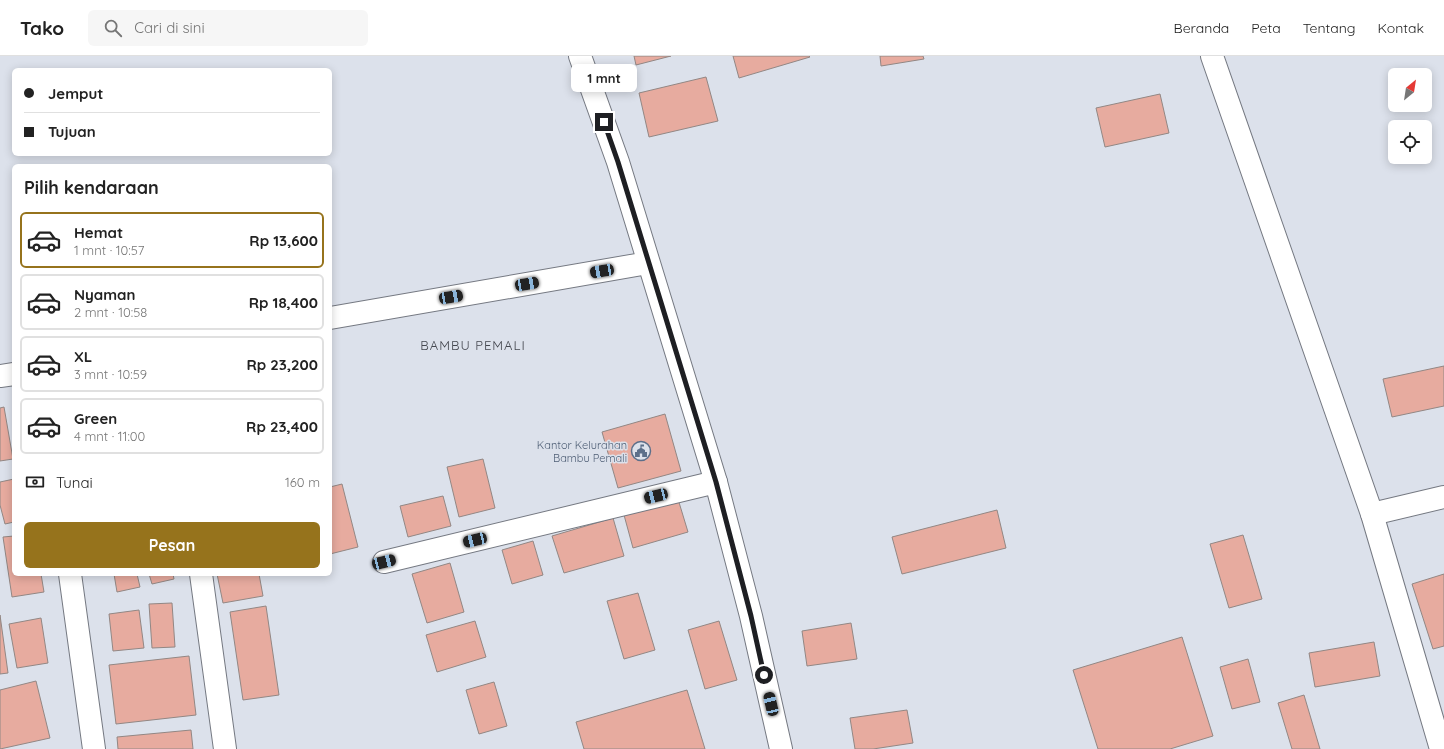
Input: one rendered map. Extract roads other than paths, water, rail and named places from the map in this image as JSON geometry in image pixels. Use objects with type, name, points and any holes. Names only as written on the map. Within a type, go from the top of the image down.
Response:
[{"type":"street","points":[[580,56],[618,162],[716,482],[751,616],[781,749]]},
{"type":"street","points":[[1212,56],[1372,514],[1441,749]]},
{"type":"street","points":[[332,318],[648,263]]},
{"type":"street","points":[[0,376],[12,374]]},
{"type":"street","points":[[384,562],[716,482]]},
{"type":"street","points":[[1372,514],[1444,497]]},
{"type":"street","points":[[70,576],[94,749]]},
{"type":"street","points":[[201,576],[225,749]]},
{"type":"place","name":"Kantor Kelurahan Bambu Pemali","points":[[641,451]]},
{"type":"district","name":"BAMBU PEMALI","points":[[473,345]]}]
